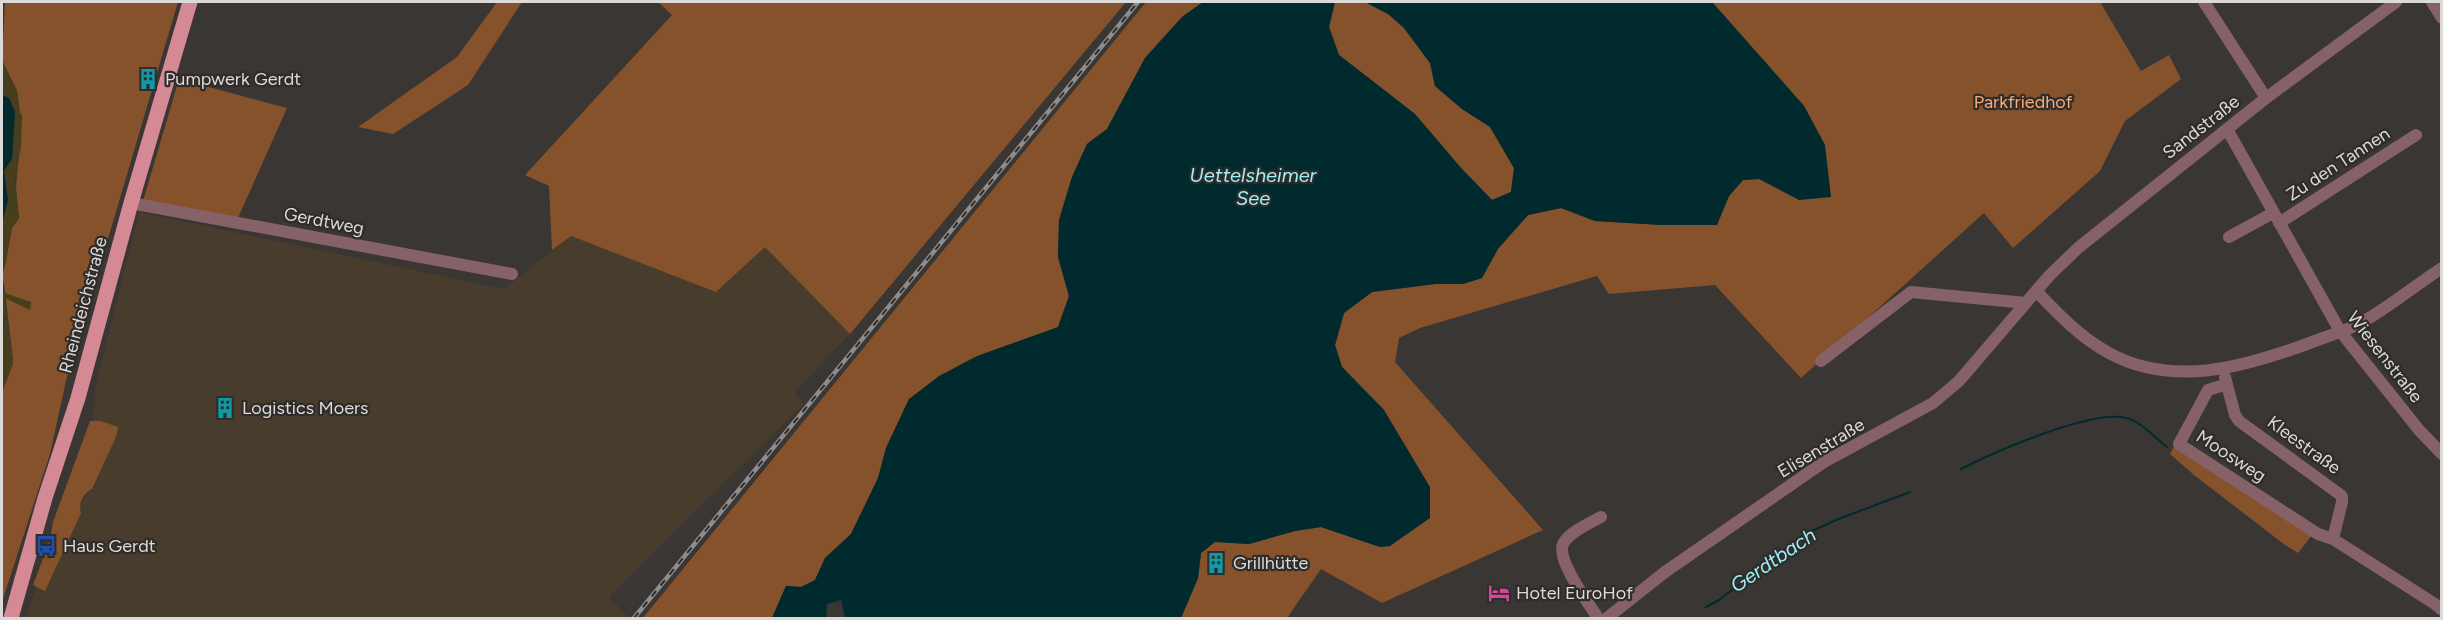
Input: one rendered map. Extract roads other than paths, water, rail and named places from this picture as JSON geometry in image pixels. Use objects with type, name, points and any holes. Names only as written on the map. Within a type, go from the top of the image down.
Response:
[{"type":"main road","name":"Rheindeichstraße","points":[[11,618],[45,498],[81,387],[130,203],[190,2]]},
{"type":"street","points":[[2204,2],[2266,98]]},
{"type":"street","name":"Sandstraße","points":[[2036,291],[2078,248],[2266,98],[2396,2]]},
{"type":"street","points":[[2432,2],[2442,18]]},
{"type":"street","name":"Wiesenstraße","points":[[2227,129],[2340,331],[2419,430],[2442,454]]},
{"type":"street","name":"Zu den Tannen","points":[[2276,218],[2416,135]]},
{"type":"street","name":"Gerdtweg","points":[[130,203],[512,274]]},
{"type":"street","points":[[2229,237],[2276,218]]},
{"type":"street","points":[[2036,291],[2084,336],[2123,360],[2169,370],[2194,372],[2223,370],[2283,353],[2340,331],[2372,316],[2442,268]]},
{"type":"street","name":"Elisenstraße","points":[[1607,618],[1665,572],[1824,462],[1933,404],[1959,381],[2036,291]]},
{"type":"street","points":[[1821,361],[1911,292],[2026,303]]},
{"type":"street","name":"Kleestraße","points":[[2223,370],[2235,415],[2239,421],[2342,496],[2333,539]]},
{"type":"street","name":"Moosweg","points":[[2226,384],[2208,390],[2179,444],[2318,534],[2333,539]]},
{"type":"street","points":[[1598,618],[1567,567],[1562,552],[1567,539],[1601,517]]},
{"type":"street","points":[[2333,539],[2440,607]]},
{"type":"water","name":"Uettelsheimer See","points":[[1203,2],[1335,2],[1329,27],[1339,55],[1415,114],[1492,200],[1511,192],[1514,168],[1490,127],[1462,109],[1435,86],[1430,63],[1404,28],[1388,14],[1365,2],[1712,2],[1804,106],[1825,145],[1831,197],[1799,200],[1759,179],[1743,180],[1729,196],[1717,225],[1662,225],[1595,221],[1561,208],[1528,215],[1498,249],[1482,278],[1463,284],[1435,284],[1372,292],[1344,313],[1335,345],[1342,367],[1384,410],[1430,487],[1430,518],[1390,546],[1380,547],[1321,527],[1295,531],[1249,544],[1215,542],[1201,553],[1198,578],[1181,618],[845,618],[841,600],[827,604],[826,618],[772,618],[786,586],[801,587],[815,580],[825,558],[851,534],[878,478],[886,448],[909,399],[939,376],[977,356],[1058,327],[1069,296],[1058,257],[1059,220],[1072,177],[1087,144],[1107,129],[1145,58],[1182,17]]},
{"type":"water","points":[[2,95],[9,98],[15,112],[12,159],[4,171],[8,200],[2,223]]},
{"type":"waterway","name":"Gerdtbach","points":[[1961,469],[2043,434],[2091,420],[2111,417],[2132,420],[2148,430],[2167,447]]},
{"type":"waterway","name":"Gerdtbach","points":[[1706,607],[1719,600],[1805,534],[1910,492]]},
{"type":"railway","points":[[634,618],[1138,2]]},
{"type":"place","name":"Pumpwerk Gerdt","points":[[148,79]]},
{"type":"place","name":"Logistics Moers","points":[[225,408]]},
{"type":"place","name":"Haus Gerdt","points":[[46,546]]},
{"type":"place","name":"Grillhütte","points":[[1216,563]]},
{"type":"place","name":"Hotel EuroHof","points":[[1499,593]]},
{"type":"park label","name":"Parkfriedhof","points":[[2023,102]]}]
